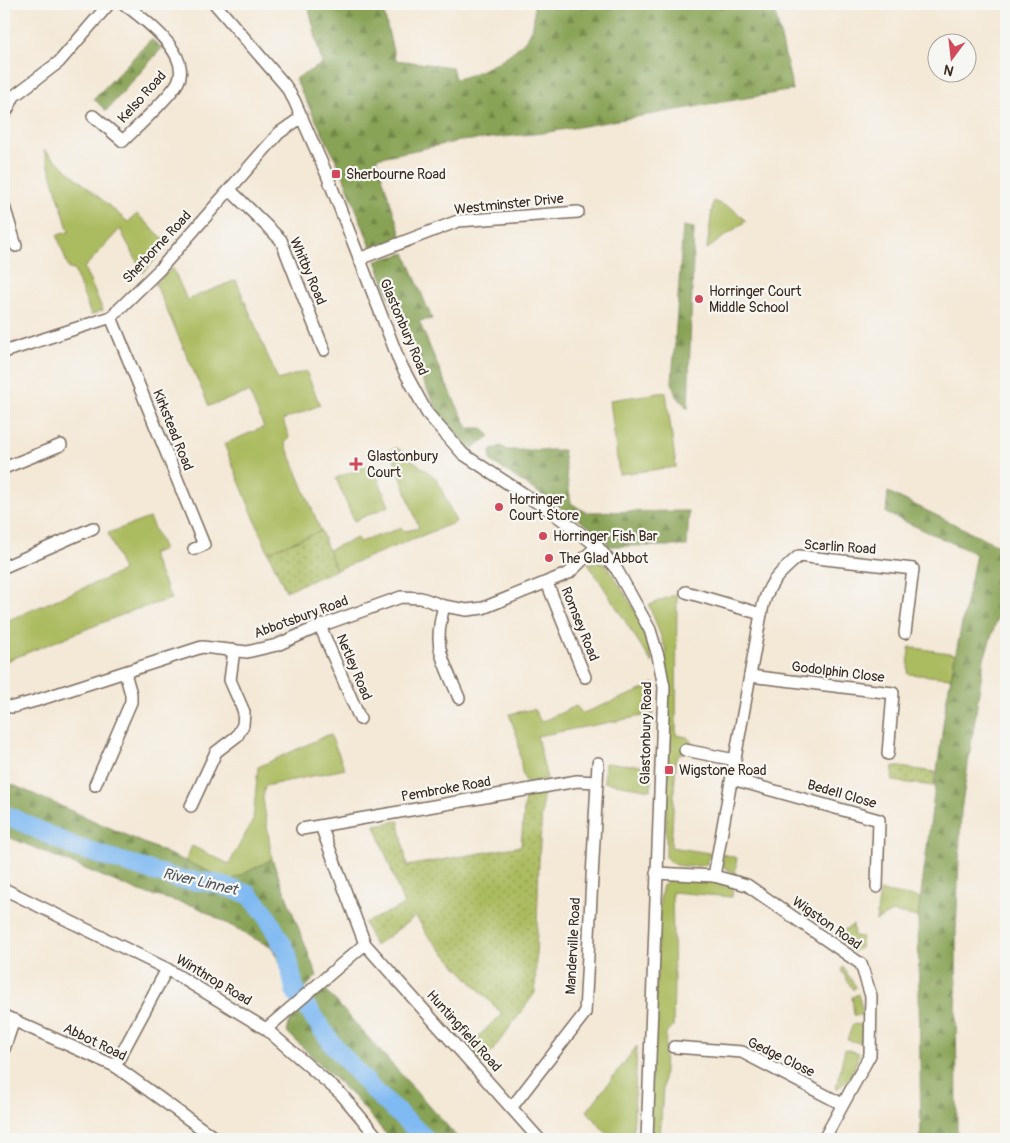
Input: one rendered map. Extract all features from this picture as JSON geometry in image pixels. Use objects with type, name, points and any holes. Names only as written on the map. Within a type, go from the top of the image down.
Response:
[{"type":"street","points":[[4,116],[14,96],[59,62],[109,4]]},
{"type":"street","name":"Kelso Road","points":[[93,116],[123,141],[173,89],[181,74],[180,65],[173,51],[146,21],[124,4]]},
{"type":"street","name":"Glastonbury Road","points":[[215,4],[284,85],[302,117],[327,175],[400,364],[427,412],[446,436],[474,462],[562,519],[597,546],[617,570],[640,609],[658,656],[664,687],[647,1139]]},
{"type":"street","name":"Sherborne Road","points":[[4,352],[111,317],[160,269],[279,133],[302,117]]},
{"type":"street","name":"Whitby Road","points":[[230,190],[281,240],[324,350]]},
{"type":"street","points":[[4,206],[16,246]]},
{"type":"street","name":"Westminster Drive","points":[[359,259],[458,221],[578,212]]},
{"type":"street","name":"Kirkstead Road","points":[[111,317],[204,545],[194,549]]},
{"type":"street","points":[[4,468],[61,445]]},
{"type":"street","points":[[4,567],[93,528]]},
{"type":"street","name":"Abbotsbury Road","points":[[4,706],[13,707],[36,701],[202,647],[248,652],[277,645],[320,626],[401,597],[421,598],[444,606],[466,610],[483,608],[569,573],[597,546]]},
{"type":"street","name":"Scarlin Road","points":[[714,876],[765,593],[775,577],[799,556],[913,569],[905,633]]},
{"type":"street","name":"Romsey Road","points":[[547,583],[586,677]]},
{"type":"street","points":[[686,592],[761,614]]},
{"type":"street","points":[[444,606],[438,628],[437,641],[459,698]]},
{"type":"street","name":"Netley Road","points":[[320,626],[360,719]]},
{"type":"street","points":[[191,806],[216,752],[237,736],[243,725],[244,712],[230,680],[234,650]]},
{"type":"street","points":[[94,785],[131,702],[131,694],[125,673]]},
{"type":"street","name":"Godolphin Close","points":[[750,676],[893,693],[888,754]]},
{"type":"street","points":[[689,748],[735,760]]},
{"type":"street","name":"Manderville Road","points":[[512,1107],[585,1013],[598,763]]},
{"type":"street","name":"Bedell Close","points":[[732,779],[879,820],[877,887]]},
{"type":"street","name":"Pembroke Road","points":[[302,829],[577,781],[597,782]]},
{"type":"street","name":"Huntingfield Road","points":[[321,826],[365,944],[539,1139]]},
{"type":"street","name":"Wigston Road","points":[[656,873],[714,876],[748,885],[861,964],[872,996],[870,1055],[824,1139]]},
{"type":"street","name":"Winthrop Road","points":[[4,889],[167,969],[266,1029],[341,1094],[379,1139]]},
{"type":"street","points":[[266,1029],[365,944]]},
{"type":"street","points":[[115,1066],[167,969]]},
{"type":"street","points":[[4,1050],[9,1018]]},
{"type":"street","name":"Abbot Road","points":[[9,1018],[115,1066],[216,1139]]},
{"type":"street","name":"Gedge Close","points":[[674,1047],[742,1052],[842,1104]]},
{"type":"green space","points":[[308,4],[382,4],[395,60],[452,67],[455,79],[485,69],[524,42],[532,28],[534,4],[773,4],[793,90],[543,133],[460,141],[376,158],[402,238],[371,247],[340,168],[295,79],[322,64]]},
{"type":"green space","points":[[151,39],[162,48],[106,111],[94,99]]},
{"type":"green space","points":[[44,150],[128,222],[137,214],[169,244],[143,273],[120,229],[84,268],[103,310],[91,315],[74,270],[69,269],[57,235],[69,232]]},
{"type":"green space","points":[[713,201],[733,209],[746,221],[707,249]]},
{"type":"green space","points":[[683,226],[694,228],[688,409],[675,394],[672,382]]},
{"type":"green space","points":[[405,253],[432,319],[419,321],[443,378],[468,428],[481,428],[490,436],[470,450],[441,416],[419,374],[376,261]]},
{"type":"green space","points":[[173,268],[187,300],[236,280],[278,380],[306,371],[320,405],[283,420],[289,437],[285,443],[321,531],[268,552],[224,444],[264,427],[249,392],[209,406],[155,283]]},
{"type":"green space","points":[[666,392],[676,467],[619,474],[610,400]]},
{"type":"green space","points":[[501,446],[507,450],[563,450],[571,503],[585,512],[689,511],[687,546],[609,546],[600,534],[491,461],[490,451]]},
{"type":"green space","points":[[397,448],[437,479],[456,522],[336,570],[328,550],[357,538],[359,542],[402,528],[405,531],[419,528],[391,450]]},
{"type":"green space","points":[[372,464],[389,506],[354,521],[336,478]]},
{"type":"green space","points":[[888,492],[1006,549],[1006,604],[997,619],[984,659],[961,811],[956,934],[957,1139],[921,1139],[918,917],[946,702],[976,554],[886,513]]},
{"type":"green space","points":[[149,518],[164,549],[151,554],[171,599],[134,610],[4,662],[4,622],[123,571],[108,533]]},
{"type":"green space","points":[[321,531],[336,570],[286,591],[268,552]]},
{"type":"green space","points":[[588,563],[605,564],[635,611],[647,638],[652,663]]},
{"type":"green space","points":[[677,594],[676,735],[687,737],[692,742],[691,751],[685,750],[676,758],[671,847],[710,853],[706,865],[695,866],[679,866],[666,858],[666,650],[649,605]]},
{"type":"green space","points":[[909,647],[955,654],[951,678],[908,674]]},
{"type":"green space","points":[[654,683],[653,714],[537,736],[547,779],[526,783],[522,773],[518,739],[509,714],[534,709],[541,722],[576,706],[583,713],[642,690]]},
{"type":"green space","points":[[330,734],[345,769],[265,786],[263,798],[272,859],[231,881],[185,861],[192,846],[229,864],[253,820],[258,767]]},
{"type":"green space","points":[[605,763],[651,766],[651,790],[604,782]]},
{"type":"green space","points":[[893,766],[935,772],[934,786],[892,781]]},
{"type":"green space","points":[[4,781],[230,881],[272,859],[317,976],[298,995],[272,948],[195,906],[140,892],[4,835]]},
{"type":"green space","points":[[543,794],[535,993],[482,1065],[466,1048],[502,1014],[427,935],[416,916],[375,946],[364,923],[404,905],[375,825],[399,821],[407,866],[521,846],[525,797]]},
{"type":"green space","points":[[722,854],[737,858],[735,874],[724,867]]},
{"type":"green space","points":[[672,877],[734,880],[732,897],[672,892],[673,1027],[666,1034],[660,1139],[648,1139],[660,899],[663,885]]},
{"type":"green space","points":[[880,891],[920,898],[918,917],[892,912],[876,921]]},
{"type":"green space","points":[[853,925],[854,936],[862,937],[860,948],[852,952],[836,935]]},
{"type":"green space","points":[[843,967],[856,987],[853,990],[841,970]]},
{"type":"green space","points":[[322,986],[459,1139],[390,1139],[356,1099],[287,1032],[295,1011]],"holes":[[[311,1011],[350,1061],[334,1046]]]},
{"type":"green space","points":[[858,994],[864,1015],[854,1015],[852,997]]},
{"type":"green space","points":[[853,1024],[863,1025],[860,1043],[847,1040]]},
{"type":"green space","points":[[637,1046],[633,1139],[611,1139],[587,1111]]},
{"type":"green space","points":[[845,1049],[859,1053],[851,1074],[845,1083],[836,1089]]},
{"type":"waterway","name":"River Linnet","points":[[4,814],[75,847],[178,879],[214,883],[248,894],[264,911],[287,953],[295,991],[334,1046],[373,1090],[426,1139]]},
{"type":"place","name":"Sherbourne Road","points":[[336,174]]},
{"type":"place","name":"Horringer Court Middle School","points":[[699,299]]},
{"type":"place","name":"Glastonbury Court","points":[[356,464]]},
{"type":"place","name":"Horringer Court Store","points":[[499,507]]},
{"type":"place","name":"Horringer Fish Bar","points":[[543,536]]},
{"type":"place","name":"The Glad Abbot","points":[[549,558]]},
{"type":"place","name":"Wigstone Road","points":[[669,770]]}]
